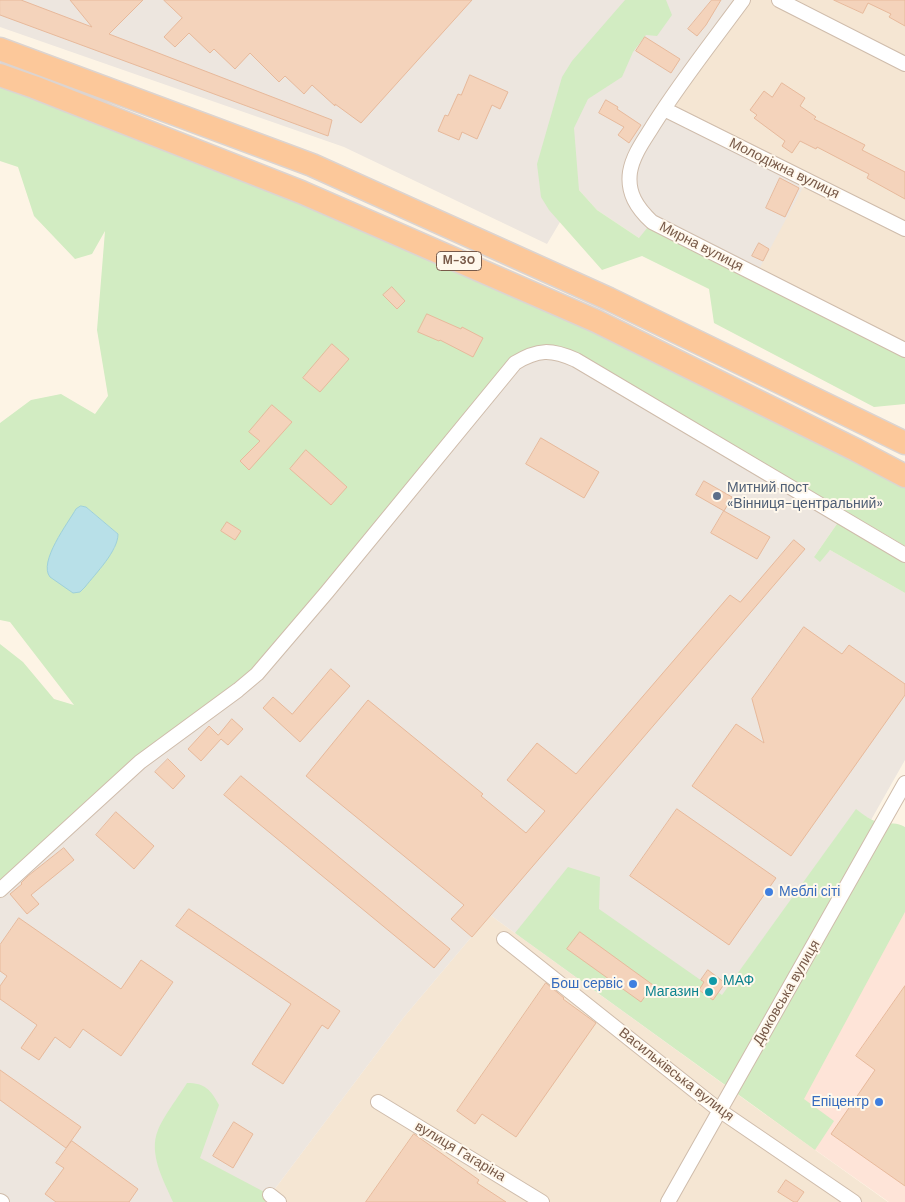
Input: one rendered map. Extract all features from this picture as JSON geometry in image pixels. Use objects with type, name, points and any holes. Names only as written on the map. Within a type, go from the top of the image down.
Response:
[{"type":"highway","name":"М-30","points":[[0,49],[312,166],[609,299],[905,443]]},
{"type":"highway","name":"М-30","points":[[0,75],[301,192],[596,321],[905,476]]},
{"type":"street","name":"Мирна вулиця","points":[[743,0],[664,110],[636,153],[630,173],[631,193],[640,211],[652,222],[905,350]]},
{"type":"street","points":[[780,0],[905,64]]},
{"type":"street","name":"Молодіжна вулиця","points":[[664,110],[905,229]]},
{"type":"street","points":[[0,890],[140,762],[257,674],[327,592],[515,363],[530,354],[548,351],[576,360],[905,555]]},
{"type":"street","name":"Дюковська вулиця","points":[[668,1202],[905,783]]},
{"type":"street","name":"Васильківська вулиця","points":[[504,939],[719,1110],[854,1202]]},
{"type":"street","name":"вулиця Гагаріна","points":[[378,1102],[542,1202]]},
{"type":"shaded area","points":[[0,0],[743,0],[664,109],[807,180],[756,275],[639,238],[597,210],[579,190],[547,244],[344,147],[0,27]]},
{"type":"shaded area","points":[[743,0],[905,0],[905,350],[756,275],[664,109]]},
{"type":"shaded area","points":[[548,351],[841,518],[814,557],[830,550],[905,593],[905,760],[871,820],[856,810],[681,1053],[490,915],[404,1017],[265,1202],[0,1202],[0,890],[515,363]]},
{"type":"shaded area","points":[[905,858],[905,1202],[889,1202],[766,1115]]},
{"type":"shaded area","points":[[490,915],[888,1202],[265,1202],[404,1017]]},
{"type":"green space","points":[[625,0],[666,0],[672,15],[657,36],[646,35],[633,52],[622,77],[588,99],[574,128],[579,190],[597,210],[639,238],[652,222],[905,350],[905,404],[874,407],[714,323],[709,289],[642,256],[602,270],[549,210],[541,197],[537,164],[562,77],[572,61]]},
{"type":"green space","points":[[0,86],[298,198],[593,328],[905,487],[905,546],[587,359],[530,354],[257,674],[139,762],[0,890],[0,644],[23,662],[54,699],[74,705],[10,622],[0,620],[0,423],[31,400],[61,394],[95,414],[108,396],[97,330],[105,231],[92,254],[75,259],[34,216],[18,167],[0,161]],"holes":[[[81,506],[86,507],[118,534],[114,549],[79,592]]]},
{"type":"green space","points":[[841,518],[905,555],[905,593],[830,550],[820,562],[814,557]]},
{"type":"green space","points":[[856,809],[877,822],[905,827],[905,912],[804,1099],[834,1121],[815,1150],[515,933],[568,867],[600,877],[599,909],[722,995]]},
{"type":"green space","points":[[187,1083],[198,1084],[207,1088],[219,1105],[200,1158],[270,1195],[265,1202],[173,1202],[158,1167],[155,1139],[164,1119]]},
{"type":"water","points":[[81,506],[86,507],[118,534],[117,541],[106,562],[80,592],[73,593],[50,577],[47,570],[51,553],[61,533],[76,509]]},
{"type":"building","points":[[0,0],[21,0],[92,27],[70,0],[143,0],[109,34],[332,120],[328,136],[0,15]]},
{"type":"building","points":[[164,0],[472,0],[361,123],[335,104],[335,106],[312,85],[304,94],[285,76],[279,82],[250,53],[235,69],[214,49],[210,53],[189,33],[175,47],[164,37],[182,18]]},
{"type":"building","points":[[712,0],[721,0],[697,36],[688,29]]},
{"type":"building","points":[[834,0],[905,0],[905,26],[889,17],[891,14],[868,3],[863,13]]},
{"type":"building","points":[[645,37],[680,59],[671,73],[636,51]]},
{"type":"building","points":[[470,75],[508,92],[500,109],[492,105],[477,139],[462,132],[459,140],[438,131],[445,115],[448,116],[458,94],[461,95]]},
{"type":"building","points":[[782,83],[805,98],[800,106],[816,117],[814,119],[865,145],[862,150],[905,172],[905,199],[867,178],[869,174],[817,147],[816,149],[800,141],[792,153],[782,146],[785,141],[754,118],[757,115],[750,110],[764,91],[772,97]]},
{"type":"building","points":[[606,100],[641,125],[629,143],[618,135],[624,127],[599,113]]},
{"type":"building","points":[[780,178],[799,188],[785,217],[766,208]]},
{"type":"building","points":[[759,243],[769,249],[763,261],[752,256]]},
{"type":"building","points":[[392,287],[405,301],[397,309],[383,295]]},
{"type":"building","points":[[427,314],[461,329],[462,327],[483,338],[473,357],[440,340],[418,332]]},
{"type":"building","points":[[332,344],[349,359],[320,392],[303,378]]},
{"type":"building","points":[[272,405],[292,422],[249,470],[240,461],[260,441],[249,432]]},
{"type":"building","points":[[541,438],[599,472],[584,498],[526,464]]},
{"type":"building","points":[[306,450],[347,487],[331,505],[290,469]]},
{"type":"building","points":[[704,481],[732,497],[724,511],[696,495]]},
{"type":"building","points":[[724,511],[770,537],[757,559],[711,533]]},
{"type":"building","points":[[227,522],[241,531],[235,540],[221,531]]},
{"type":"building","points":[[794,540],[805,549],[472,937],[451,919],[464,905],[306,776],[368,700],[483,794],[481,796],[526,833],[545,811],[507,780],[537,743],[576,774],[730,595],[740,602]]},
{"type":"building","points":[[804,627],[842,654],[849,645],[905,684],[905,695],[791,856],[692,786],[736,724],[764,743],[752,699]]},
{"type":"building","points":[[331,669],[350,686],[300,742],[263,708],[273,697],[292,714]]},
{"type":"building","points":[[232,719],[243,729],[228,745],[221,739],[201,761],[188,749],[209,726],[218,735]]},
{"type":"building","points":[[168,759],[185,776],[173,789],[155,772]]},
{"type":"building","points":[[241,776],[450,949],[434,968],[224,795]]},
{"type":"building","points":[[677,809],[776,878],[729,945],[630,876]]},
{"type":"building","points":[[116,812],[154,846],[134,869],[96,835]]},
{"type":"building","points":[[64,848],[74,860],[31,895],[39,904],[27,914],[10,894],[28,876]]},
{"type":"building","points":[[189,909],[340,1011],[328,1029],[322,1025],[283,1084],[252,1064],[291,1004],[176,926]]},
{"type":"building","points":[[19,918],[121,989],[141,960],[173,982],[121,1056],[83,1029],[70,1048],[55,1037],[39,1060],[21,1048],[37,1025],[0,999],[0,986],[7,976],[0,971],[0,945]]},
{"type":"building","points":[[580,932],[653,985],[641,1002],[567,949]]},
{"type":"building","points":[[708,970],[725,983],[713,1000],[699,990],[704,982],[701,980]]},
{"type":"building","points":[[546,983],[563,999],[596,1023],[516,1137],[482,1114],[475,1124],[457,1111]]},
{"type":"building","name":"Епіцентр","points":[[905,986],[905,1186],[831,1134],[875,1070],[856,1056]]},
{"type":"building","points":[[0,1070],[81,1127],[66,1148],[0,1100]]},
{"type":"building","points":[[234,1122],[253,1134],[233,1168],[213,1156]]},
{"type":"building","points":[[414,1134],[479,1180],[477,1183],[506,1202],[366,1202]]},
{"type":"building","points":[[72,1141],[138,1189],[129,1202],[56,1202],[45,1194],[64,1168],[56,1163]]},
{"type":"building","points":[[786,1180],[804,1192],[797,1202],[778,1192]]},
{"type":"place","name":"Митний пост «Вінниця-центральний»","points":[[717,496]]},
{"type":"place","name":"Меблі сіті","points":[[769,892]]},
{"type":"place","name":"МАФ","points":[[713,981]]},
{"type":"place","name":"Бош сервіс","points":[[633,984]]},
{"type":"place","name":"Магазин","points":[[709,992]]},
{"type":"place","name":"Епіцентр","points":[[879,1102]]}]
